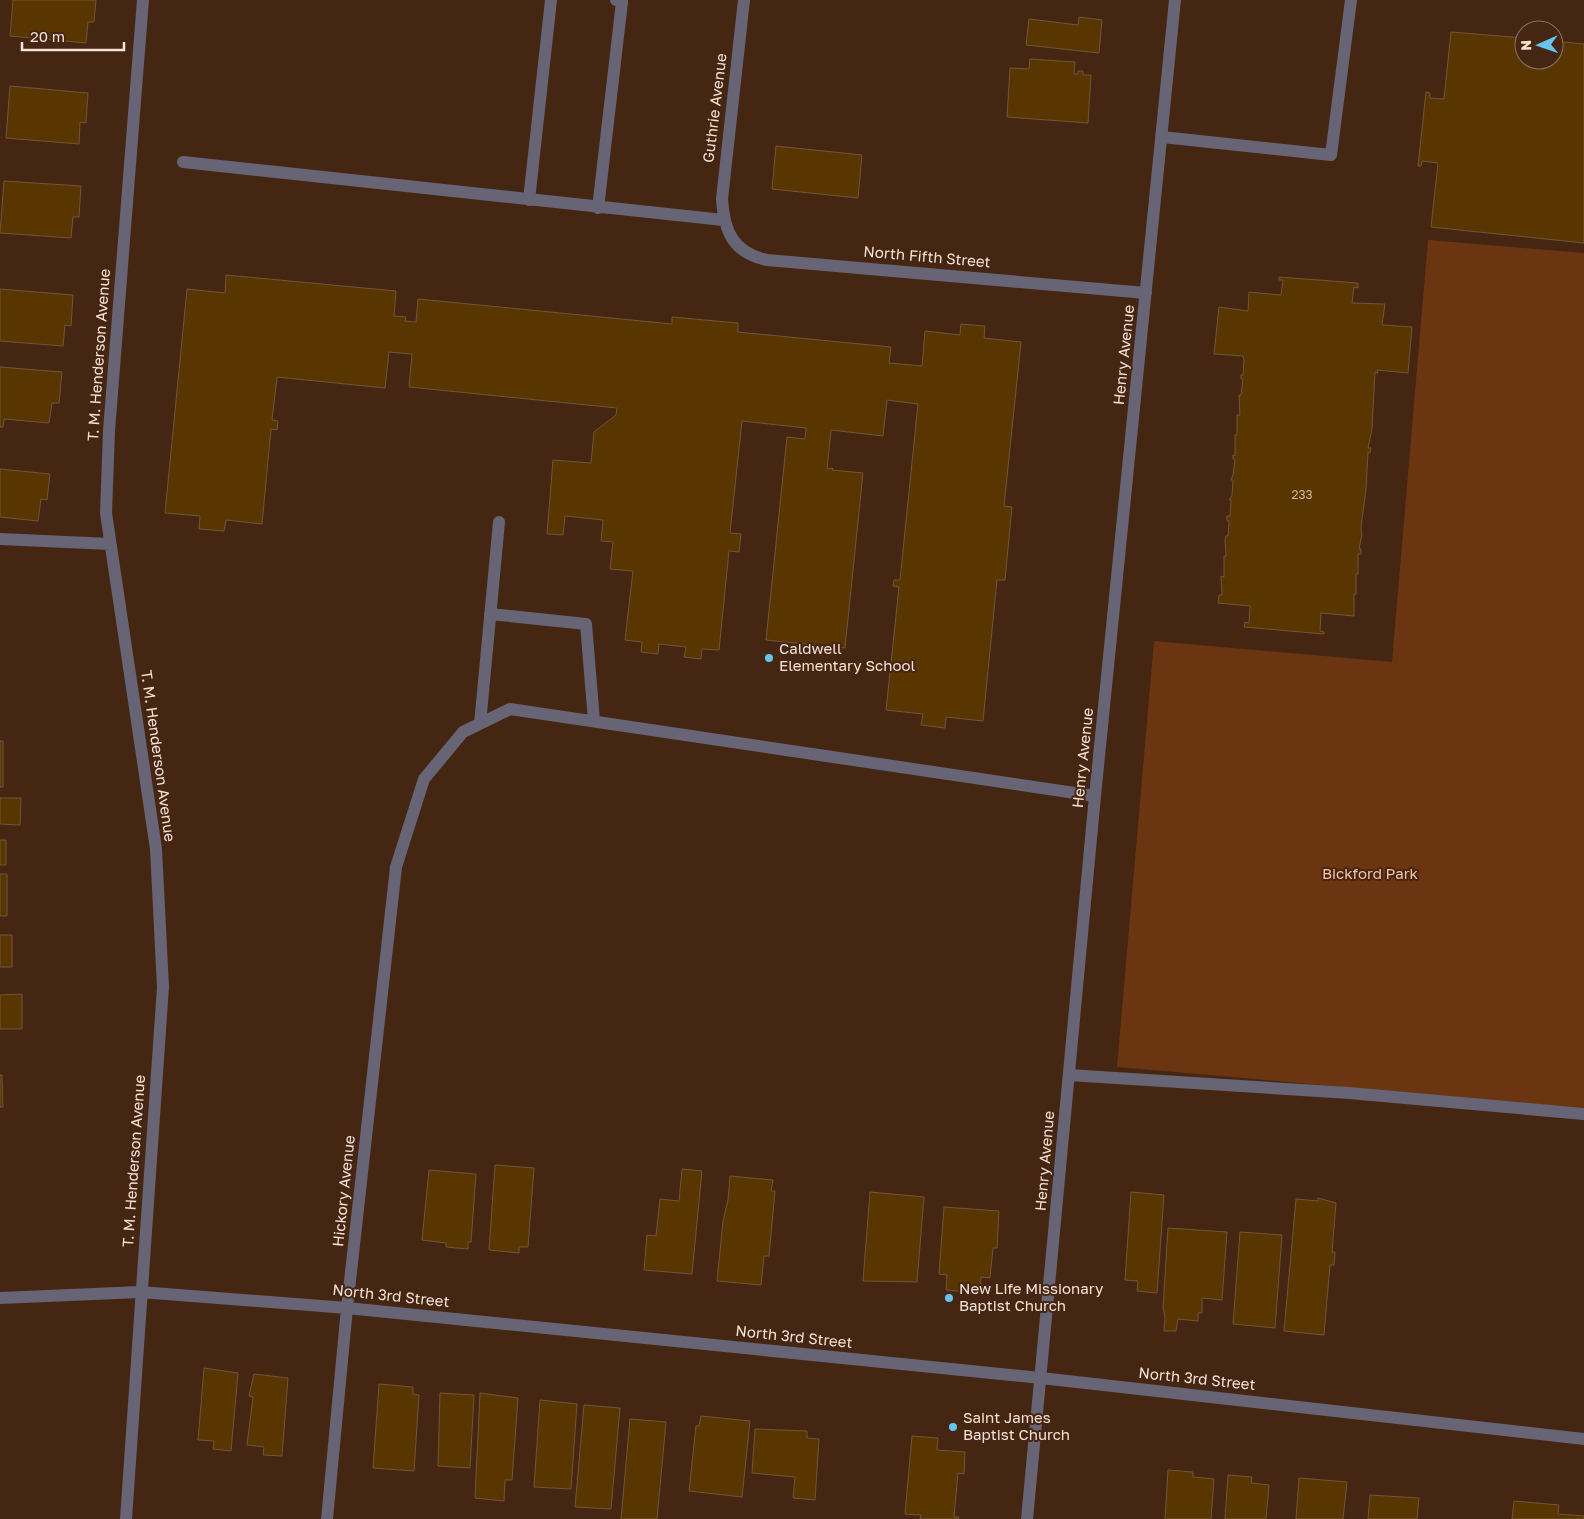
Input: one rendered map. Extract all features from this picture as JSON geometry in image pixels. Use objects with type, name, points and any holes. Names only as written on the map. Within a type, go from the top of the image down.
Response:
[{"type":"street","name":"T. M. Henderson Avenue","points":[[126,1519],[140,1292],[163,987],[156,849],[106,513],[109,431],[143,0]]},
{"type":"street","points":[[529,200],[551,0]]},
{"type":"street","points":[[598,208],[622,2],[616,0]]},
{"type":"street","name":"Guthrie Avenue","points":[[723,220],[722,178],[744,0]]},
{"type":"street","name":"Henry Avenue","points":[[1027,1519],[1095,796],[1175,0]]},
{"type":"street","points":[[1162,137],[1331,155],[1351,0]]},
{"type":"street","points":[[183,162],[723,220]]},
{"type":"street","name":"North Fifth Street","points":[[723,220],[739,248],[753,257],[767,260],[1146,293]]},
{"type":"street","points":[[480,724],[499,522]]},
{"type":"street","points":[[0,539],[110,544]]},
{"type":"street","points":[[490,614],[586,624],[594,721]]},
{"type":"street","name":"Hickory Avenue","points":[[327,1519],[347,1308],[396,867],[424,779],[462,732],[510,709],[1095,796]]},
{"type":"street","points":[[1069,1075],[1349,1093],[1584,1114]]},
{"type":"street","name":"North 3rd Street","points":[[0,1298],[140,1292],[347,1308],[1041,1378],[1584,1439]]},
{"type":"green space","name":"Bickford Park","points":[[1428,240],[1584,253],[1584,1108],[1117,1067],[1154,641],[1392,662]]},
{"type":"building","points":[[13,0],[96,0],[94,22],[88,22],[86,43],[10,36]]},
{"type":"building","points":[[1079,17],[1102,20],[1099,53],[1026,45],[1029,19],[1078,25]]},
{"type":"building","points":[[1451,32],[1514,37],[1514,70],[1564,70],[1564,42],[1584,44],[1584,243],[1431,227],[1438,163],[1422,161],[1421,166],[1418,166],[1426,92],[1430,93],[1430,98],[1444,99]]},
{"type":"building","points":[[1030,59],[1075,62],[1074,74],[1078,74],[1078,71],[1083,71],[1083,75],[1091,75],[1088,123],[1007,117],[1010,68],[1029,69]]},
{"type":"building","points":[[10,86],[88,93],[86,123],[80,122],[79,144],[6,138]]},
{"type":"building","points":[[776,146],[862,155],[858,198],[772,189]]},
{"type":"building","points":[[4,181],[81,186],[79,217],[73,217],[71,238],[0,233]]},
{"type":"building","points":[[226,275],[396,291],[394,316],[406,317],[405,321],[416,322],[418,299],[672,324],[672,317],[738,323],[738,332],[891,347],[889,363],[922,366],[925,331],[960,335],[961,324],[985,326],[984,338],[1021,342],[1004,506],[1012,507],[1005,580],[997,580],[983,721],[946,717],[945,728],[921,725],[923,714],[886,710],[899,587],[893,586],[894,580],[900,580],[918,404],[887,400],[883,436],[831,430],[827,469],[833,468],[832,470],[863,473],[845,648],[766,640],[787,437],[805,439],[806,428],[742,421],[730,533],[741,534],[739,552],[729,551],[719,650],[702,649],[701,659],[684,657],[686,647],[659,644],[658,654],[641,652],[642,642],[625,640],[633,571],[610,569],[613,542],[601,541],[603,520],[565,516],[563,535],[547,534],[553,460],[591,463],[594,432],[616,415],[617,408],[409,387],[412,354],[389,352],[385,388],[277,377],[272,420],[278,421],[277,430],[271,429],[262,524],[226,520],[224,531],[199,529],[200,516],[165,513],[187,289],[225,293]]},
{"type":"building","points":[[1279,277],[1358,283],[1358,288],[1354,287],[1352,303],[1385,304],[1382,325],[1412,327],[1408,373],[1377,370],[1378,373],[1375,372],[1372,429],[1368,448],[1371,448],[1370,453],[1368,452],[1362,534],[1359,549],[1361,549],[1361,554],[1358,554],[1356,594],[1354,594],[1354,616],[1321,613],[1320,631],[1324,632],[1324,634],[1244,627],[1245,622],[1249,623],[1250,606],[1218,603],[1219,595],[1222,595],[1221,576],[1224,577],[1225,540],[1226,536],[1228,536],[1229,521],[1227,516],[1230,516],[1231,500],[1229,500],[1232,496],[1233,480],[1231,480],[1235,460],[1233,455],[1235,456],[1237,415],[1240,415],[1239,395],[1241,395],[1243,379],[1241,379],[1241,375],[1243,375],[1244,360],[1243,356],[1214,354],[1219,307],[1248,311],[1249,292],[1281,295],[1283,280],[1279,280]]},
{"type":"building","points":[[0,289],[73,295],[71,326],[65,325],[63,346],[0,341]]},
{"type":"building","points":[[0,367],[62,372],[59,403],[52,403],[49,423],[4,419],[3,427],[0,427]]},
{"type":"building","points":[[0,469],[50,474],[47,500],[41,499],[38,521],[0,517]]},
{"type":"building","points":[[0,741],[3,741],[3,787],[0,787]]},
{"type":"building","points":[[0,798],[21,798],[20,825],[0,824]]},
{"type":"building","points":[[0,840],[6,840],[6,865],[0,865]]},
{"type":"building","points":[[0,874],[7,874],[7,916],[0,916]]},
{"type":"building","points":[[0,935],[12,935],[12,967],[0,967]]},
{"type":"building","points":[[22,994],[22,1029],[0,1029],[0,995]]},
{"type":"building","points":[[0,1075],[2,1075],[3,1107],[0,1107]]},
{"type":"building","points":[[495,1165],[534,1168],[528,1247],[519,1247],[519,1253],[489,1250]]},
{"type":"building","points":[[682,1169],[702,1171],[692,1274],[644,1270],[647,1235],[656,1236],[660,1199],[679,1201]]},
{"type":"building","points":[[429,1170],[476,1174],[471,1242],[468,1242],[468,1249],[446,1247],[446,1243],[422,1240]]},
{"type":"building","points":[[730,1176],[773,1180],[771,1191],[775,1191],[769,1256],[764,1256],[761,1285],[717,1281]]},
{"type":"building","points":[[870,1192],[924,1197],[917,1282],[863,1281]]},
{"type":"building","points":[[1131,1192],[1164,1195],[1157,1293],[1137,1291],[1138,1281],[1125,1280]]},
{"type":"building","points":[[1318,1198],[1336,1203],[1332,1252],[1335,1252],[1334,1265],[1330,1265],[1324,1335],[1284,1331],[1296,1199],[1318,1201]]},
{"type":"building","points":[[944,1207],[999,1211],[997,1248],[993,1248],[990,1278],[981,1277],[980,1293],[946,1290],[947,1275],[939,1274]]},
{"type":"building","points":[[1168,1228],[1227,1232],[1222,1300],[1202,1298],[1202,1313],[1198,1313],[1198,1321],[1178,1319],[1176,1331],[1164,1331],[1165,1317],[1163,1308]]},
{"type":"building","points":[[1240,1232],[1282,1235],[1275,1328],[1233,1324]]},
{"type":"building","points":[[204,1368],[238,1373],[231,1451],[213,1449],[214,1441],[198,1440]]},
{"type":"building","points":[[254,1374],[288,1378],[282,1456],[263,1455],[264,1447],[247,1445],[253,1397],[249,1396]]},
{"type":"building","points":[[379,1384],[413,1387],[413,1394],[419,1395],[414,1471],[373,1468]]},
{"type":"building","points":[[440,1393],[474,1395],[470,1468],[438,1466]]},
{"type":"building","points":[[480,1393],[518,1398],[512,1480],[505,1480],[504,1501],[475,1498]]},
{"type":"building","points":[[540,1400],[577,1404],[571,1489],[534,1487]]},
{"type":"building","points":[[584,1405],[620,1408],[611,1509],[575,1507]]},
{"type":"building","points":[[701,1416],[750,1421],[742,1497],[689,1491],[696,1426],[699,1426]]},
{"type":"building","points":[[630,1419],[666,1422],[657,1519],[621,1519]]},
{"type":"building","points":[[755,1429],[807,1431],[807,1438],[819,1439],[815,1500],[793,1498],[795,1477],[752,1473]]},
{"type":"building","points":[[912,1436],[938,1438],[937,1450],[965,1452],[964,1474],[958,1473],[954,1517],[959,1517],[958,1519],[920,1519],[921,1515],[905,1514]]},
{"type":"building","points":[[1168,1470],[1193,1472],[1193,1477],[1214,1479],[1211,1519],[1165,1519]]},
{"type":"building","points":[[1228,1475],[1252,1477],[1251,1483],[1269,1485],[1266,1519],[1225,1519]]},
{"type":"building","points":[[1299,1478],[1347,1482],[1343,1519],[1296,1519]]},
{"type":"building","points":[[1370,1495],[1419,1498],[1417,1519],[1368,1519]]},
{"type":"building","points":[[1514,1501],[1559,1505],[1558,1514],[1584,1516],[1584,1519],[1512,1519]]},
{"type":"place","name":"Caldwell Elementary School","points":[[769,658]]},
{"type":"place","name":"New Life Missionary Baptist Church","points":[[949,1298]]},
{"type":"place","name":"Saint James Baptist Church","points":[[953,1427]]}]
